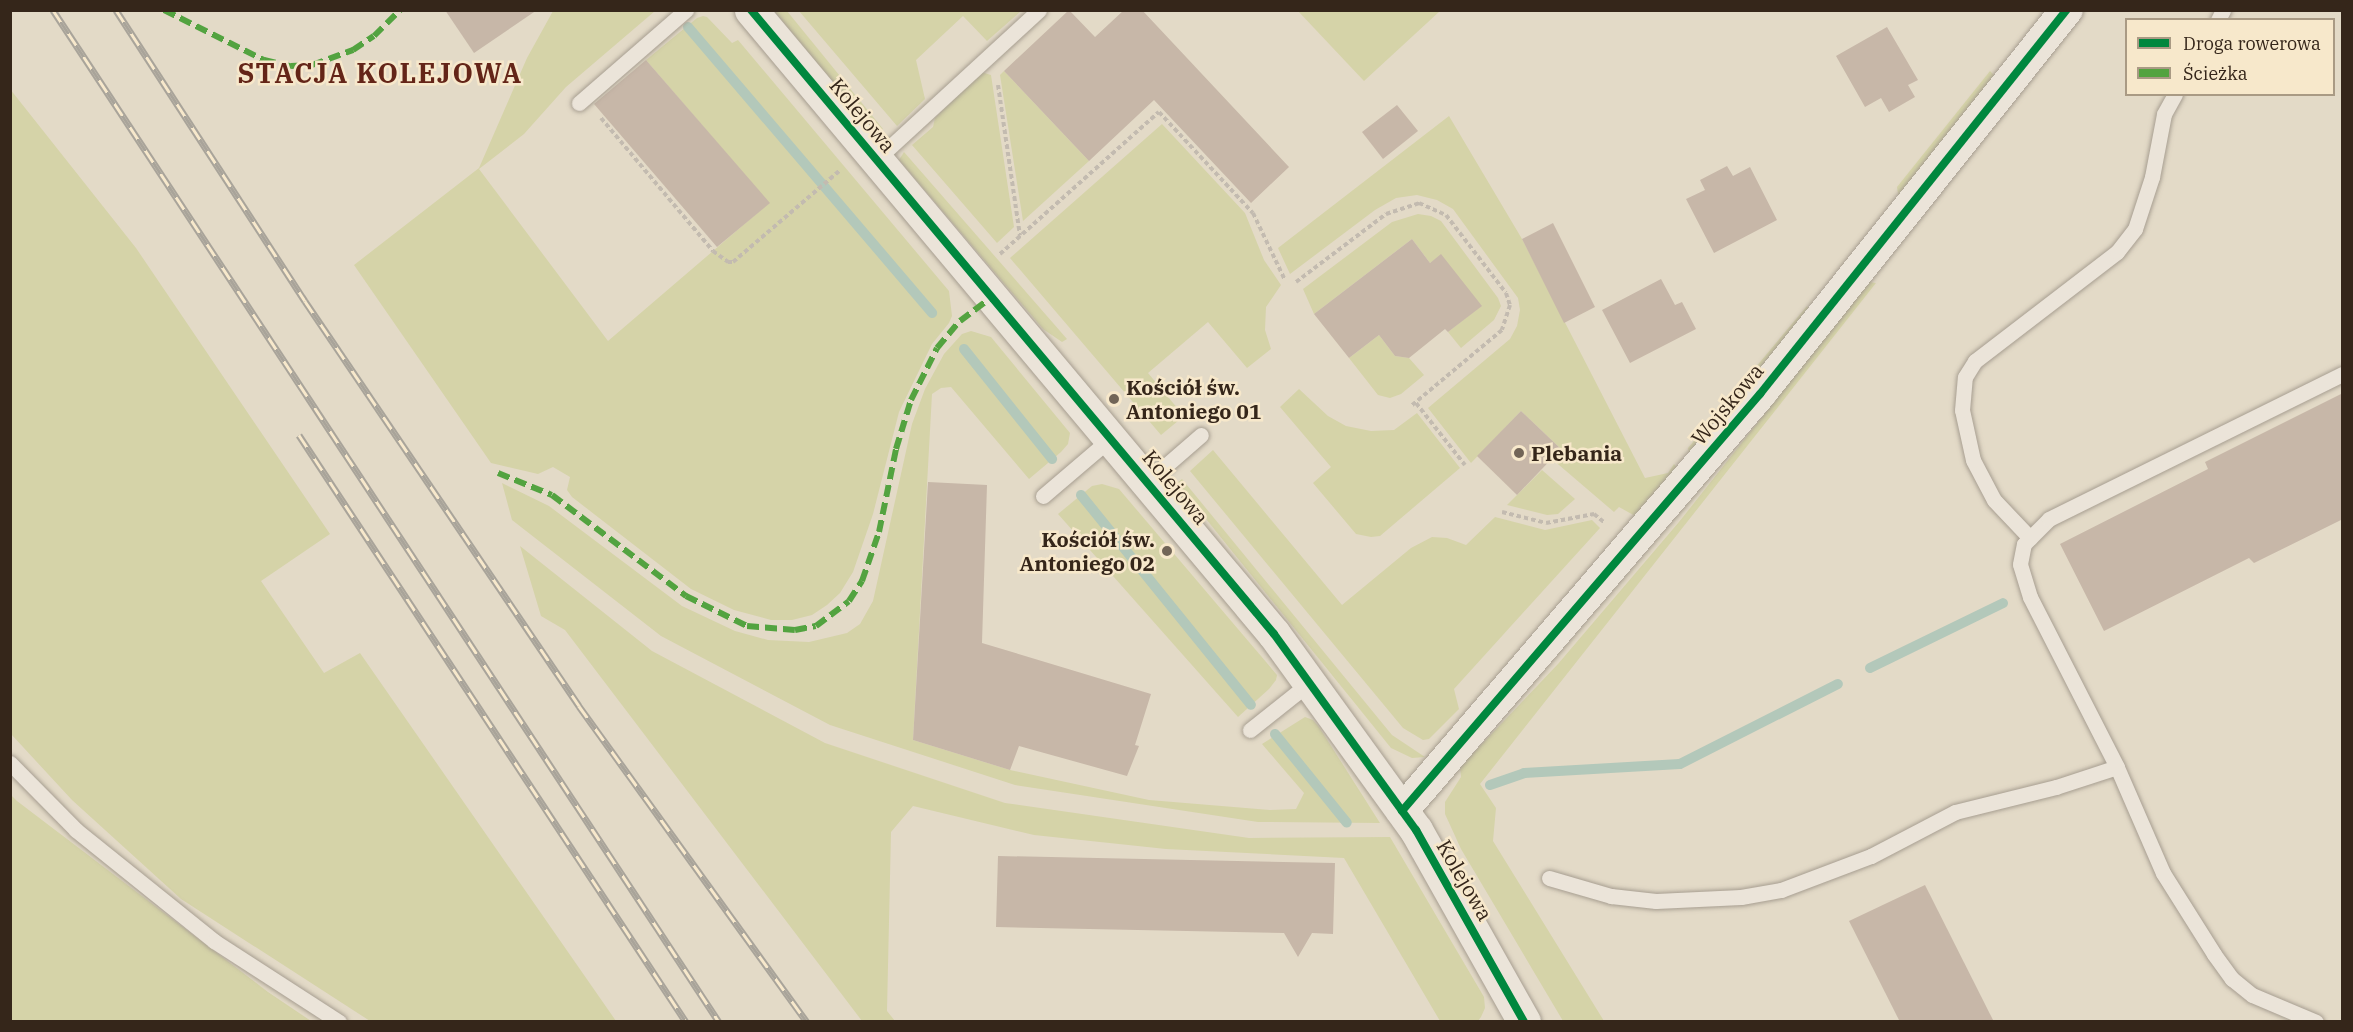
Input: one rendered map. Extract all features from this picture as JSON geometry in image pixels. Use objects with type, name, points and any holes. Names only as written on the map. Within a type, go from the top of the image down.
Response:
[{"type":"street","name":"Kolejowa","points":[[751,10],[1274,634],[1416,830],[1524,1022]]},
{"type":"street","name":"Wojskowa","points":[[1402,811],[1760,394],[2067,10]]},
{"type":"lane","points":[[582,101],[686,10]]},
{"type":"lane","points":[[877,159],[1039,10]]},
{"type":"lane","points":[[2030,538],[1994,500],[1973,460],[1962,410],[1965,377],[1975,361],[2117,252],[2135,229],[2152,177],[2164,114],[2174,96]]},
{"type":"lane","points":[[2316,1022],[2252,995],[2232,979],[2163,873],[2117,766],[2030,597],[2020,564],[2024,544],[2049,519],[2343,374]]},
{"type":"lane","points":[[1148,481],[1201,435]]},
{"type":"lane","points":[[1043,496],[1111,438]]},
{"type":"lane","points":[[1250,730],[1309,683]]},
{"type":"lane","points":[[10,763],[76,830],[214,941],[339,1022]]},
{"type":"lane","points":[[1549,878],[1611,896],[1656,900],[1741,897],[1781,890],[1871,856],[1955,812],[2056,787],[2117,766]]},
{"type":"path","points":[[997,79],[1020,235]]},
{"type":"path","points":[[582,101],[713,250],[728,262],[734,262],[830,179]]},
{"type":"path","points":[[999,254],[1159,112],[1253,213],[1285,280]]},
{"type":"path","points":[[1296,282],[1368,226],[1394,210],[1419,203],[1446,215],[1506,293],[1510,305],[1502,330],[1412,406]]},
{"type":"path","points":[[1416,403],[1465,465]]},
{"type":"path","points":[[1502,512],[1546,523],[1593,514],[1605,522]]},
{"type":"shaded area","points":[[553,11],[655,11],[566,87],[524,134],[479,169],[608,341],[769,203],[646,60],[697,18],[703,16],[707,17],[732,43],[738,40],[949,291],[952,316],[932,344],[899,412],[873,514],[853,572],[840,593],[812,615],[792,620],[771,620],[734,610],[691,589],[572,497],[567,490],[570,477],[553,467],[538,474],[491,463],[354,265],[479,168],[527,58]]},
{"type":"shaded area","points":[[787,11],[883,129],[875,133],[775,12]]},
{"type":"shaded area","points":[[799,11],[1021,11],[987,41],[963,16],[916,60],[925,99],[897,126]]},
{"type":"shaded area","points":[[1298,11],[1440,11],[1364,81]]},
{"type":"shaded area","points":[[1004,71],[1089,161],[1023,221],[1000,75]]},
{"type":"shaded area","points":[[1990,71],[1998,79],[1899,200],[1897,187]]},
{"type":"shaded area","points":[[981,72],[991,75],[1014,227],[997,243],[912,145],[933,127],[935,118]]},
{"type":"shaded area","points":[[10,89],[136,248],[330,534],[261,581],[324,673],[360,653],[616,1021],[370,1021],[181,899],[72,800],[11,734]]},
{"type":"shaded area","points":[[1449,116],[1522,239],[1645,478],[1668,473],[1674,464],[1681,473],[1637,517],[1619,507],[1614,512],[1552,459],[1561,449],[1521,411],[1471,463],[1428,408],[1510,339],[1517,326],[1520,310],[1518,298],[1453,209],[1437,200],[1417,195],[1396,198],[1375,210],[1290,274],[1278,248]]},
{"type":"shaded area","points":[[1162,124],[1245,213],[1264,260],[1281,285],[1266,307],[1265,330],[1271,349],[1247,368],[1208,322],[1148,373],[1184,416],[1161,435],[1010,258]]},
{"type":"shaded area","points":[[904,152],[1067,339],[1062,342],[1043,329],[899,160]]},
{"type":"shaded area","points":[[1418,214],[1431,216],[1441,221],[1498,298],[1501,306],[1494,320],[1461,348],[1448,332],[1481,306],[1441,255],[1430,263],[1412,239],[1314,314],[1303,289],[1392,222]]},
{"type":"shaded area","points":[[1869,282],[1876,283],[1480,784],[1496,808],[1493,841],[1604,1021],[1563,1021],[1461,849],[1445,814],[1445,802],[1461,777],[1460,767],[1558,664],[1679,522]]},
{"type":"shaded area","points":[[1807,306],[1812,315],[1689,453],[1688,448]]},
{"type":"shaded area","points":[[971,331],[991,337],[1070,433],[1068,444],[1061,452],[1029,479],[951,387],[941,388],[932,394],[913,740],[1010,770],[1149,800],[1270,810],[1296,809],[1304,793],[1262,744],[1305,717],[1313,720],[1319,727],[1380,823],[1258,822],[1015,785],[830,725],[661,636],[512,520],[502,483],[549,506],[682,606],[735,631],[768,640],[809,642],[847,633],[860,624],[873,601],[912,424],[925,389],[944,354],[962,334]]},
{"type":"shaded area","points":[[1379,335],[1395,356],[1409,358],[1424,375],[1401,394],[1390,398],[1378,395],[1349,358]]},
{"type":"shaded area","points":[[1299,389],[1328,416],[1346,426],[1371,431],[1394,430],[1417,413],[1460,468],[1380,536],[1356,534],[1313,483],[1331,467],[1280,407]]},
{"type":"shaded area","points":[[1213,450],[1342,605],[1411,548],[1432,537],[1447,538],[1466,545],[1495,517],[1545,530],[1592,520],[1600,528],[1454,689],[1459,709],[1429,739],[1423,740],[1403,728],[1190,471]]},
{"type":"shaded area","points":[[1542,470],[1575,499],[1558,514],[1547,515],[1507,505]]},
{"type":"shaded area","points":[[1182,479],[1392,735],[1425,757],[1412,758],[1391,748],[1177,483]]},
{"type":"shaded area","points":[[1102,484],[1119,489],[1277,675],[1269,689],[1238,717],[1058,514],[1092,486]]},
{"type":"shaded area","points":[[520,546],[652,651],[825,743],[1005,803],[1249,838],[1390,837],[1484,997],[1485,1008],[1481,1017],[1478,1021],[1440,1021],[1344,858],[1166,849],[1034,835],[913,806],[891,832],[887,1011],[895,1021],[862,1021],[565,630],[541,616]]},
{"type":"shaded area","points":[[10,794],[268,992],[311,1021],[11,1021]]},
{"type":"building","points":[[445,10],[537,10],[474,53]]},
{"type":"building","points":[[1069,10],[1095,37],[1124,10],[1142,10],[1289,167],[1251,203],[1154,100],[1089,161],[1004,71]]},
{"type":"building","points":[[1887,27],[1918,80],[1908,85],[1915,97],[1889,112],[1881,98],[1865,107],[1836,56]]},
{"type":"building","points":[[646,60],[770,203],[717,247],[594,104]]},
{"type":"building","points":[[1397,105],[1418,131],[1383,159],[1362,132]]},
{"type":"building","points":[[1727,166],[1733,176],[1750,167],[1777,220],[1714,253],[1686,199],[1705,190],[1700,180]]},
{"type":"building","points":[[1553,223],[1595,307],[1564,323],[1522,239]]},
{"type":"building","points":[[1412,239],[1430,263],[1441,254],[1482,306],[1448,332],[1445,329],[1409,358],[1395,356],[1379,335],[1349,358],[1314,314]]},
{"type":"building","points":[[1661,279],[1675,305],[1682,302],[1696,329],[1630,363],[1602,310]]},
{"type":"building","points":[[2343,393],[2343,519],[2254,563],[2249,558],[2104,631],[2060,544],[2208,469],[2205,462]]},
{"type":"building","name":"Plebania","points":[[1521,411],[1561,449],[1517,495],[1477,456]]},
{"type":"building","points":[[928,482],[987,485],[982,643],[1151,694],[1135,745],[1139,746],[1127,776],[1019,746],[1010,770],[913,740]]},
{"type":"building","points":[[998,856],[1335,863],[1333,934],[1312,933],[1298,957],[1284,933],[996,927]]},
{"type":"building","points":[[1925,885],[1994,1022],[1900,1022],[1849,921]]},
{"type":"waterway","points":[[688,27],[932,313]]},
{"type":"waterway","points":[[964,349],[1052,459]]},
{"type":"waterway","points":[[1081,495],[1251,705]]},
{"type":"waterway","points":[[1870,668],[2003,603]]},
{"type":"waterway","points":[[1490,785],[1524,773],[1680,764],[1838,684]]},
{"type":"waterway","points":[[1275,734],[1347,823]]},
{"type":"railway","points":[[53,10],[719,1022]]},
{"type":"railway","points":[[116,10],[305,301],[579,706],[807,1022]]},
{"type":"railway","points":[[299,435],[686,1022]]},
{"type":"marked path","points":[[164,10],[264,60],[291,66],[312,65],[353,50],[374,36],[400,10]]},
{"type":"marked path","points":[[498,473],[552,495],[686,596],[747,626],[795,630],[816,626],[849,601],[862,581],[879,532],[896,449],[911,400],[937,348],[960,321],[992,297]]},
{"type":"cycle path","points":[[751,10],[1274,634],[1416,830],[1524,1022]]},
{"type":"cycle path","points":[[1402,811],[1760,394],[2067,10]]},
{"type":"place","name":"Kościół św. Antoniego 01","points":[[1114,399]]},
{"type":"place","name":"Plebania","points":[[1519,453]]},
{"type":"place","name":"Kościół św. Antoniego 02","points":[[1167,551]]},
{"type":"district","name":"STACJA KOLEJOWA","points":[[380,73]]}]
